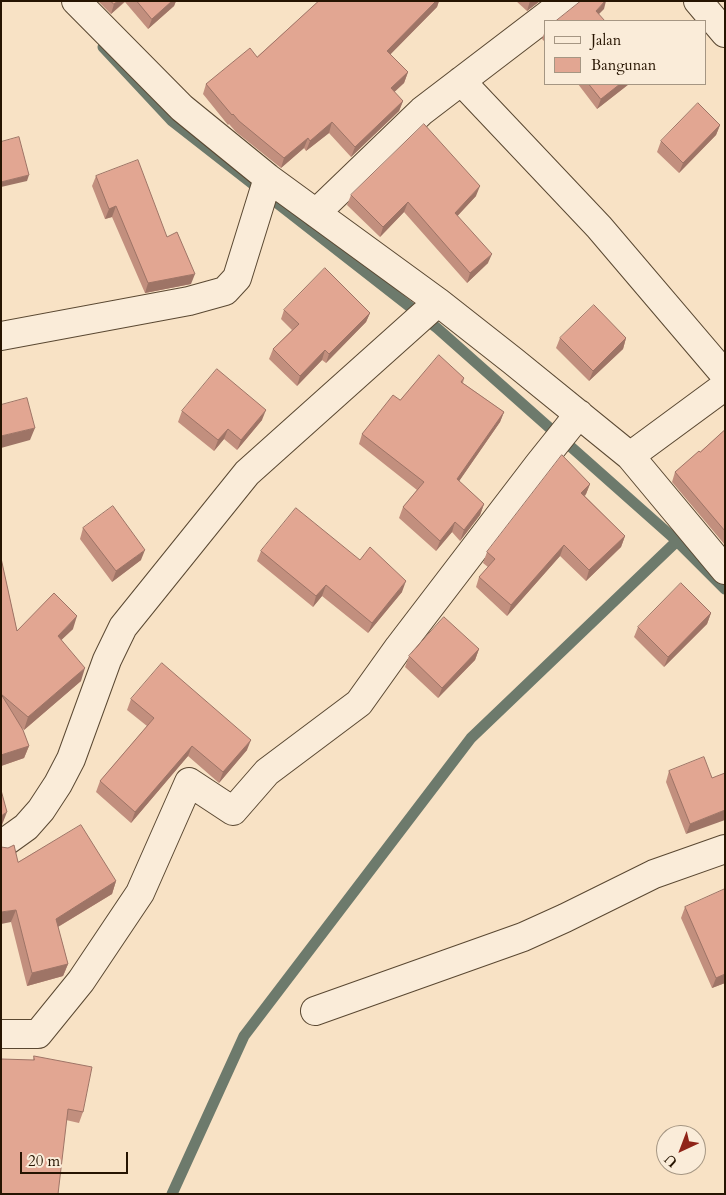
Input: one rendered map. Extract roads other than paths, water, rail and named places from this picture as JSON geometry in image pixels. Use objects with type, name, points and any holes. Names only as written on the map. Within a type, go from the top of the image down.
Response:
[{"type":"street","points":[[76,1],[182,108],[268,178],[438,302],[630,456],[725,570]]},
{"type":"street","points":[[316,213],[422,111],[566,1]]},
{"type":"street","points":[[698,1],[725,33]]},
{"type":"street","points":[[461,81],[598,227],[725,375]]},
{"type":"street","points":[[1,336],[189,301],[225,291],[237,278],[268,178]]},
{"type":"street","points":[[1,844],[26,827],[41,810],[58,784],[70,758],[107,660],[123,627],[247,473],[438,302]]},
{"type":"street","points":[[630,456],[725,386]]},
{"type":"street","points":[[1,1034],[38,1034],[81,982],[140,893],[188,782],[233,810],[267,772],[359,703],[399,647],[579,414]]},
{"type":"street","points":[[314,1011],[523,937],[654,874],[725,849]]},
{"type":"waterway","points":[[103,47],[172,121],[437,328],[677,541],[725,589]]},
{"type":"waterway","points":[[172,1194],[244,1036],[471,738],[677,541]]}]
